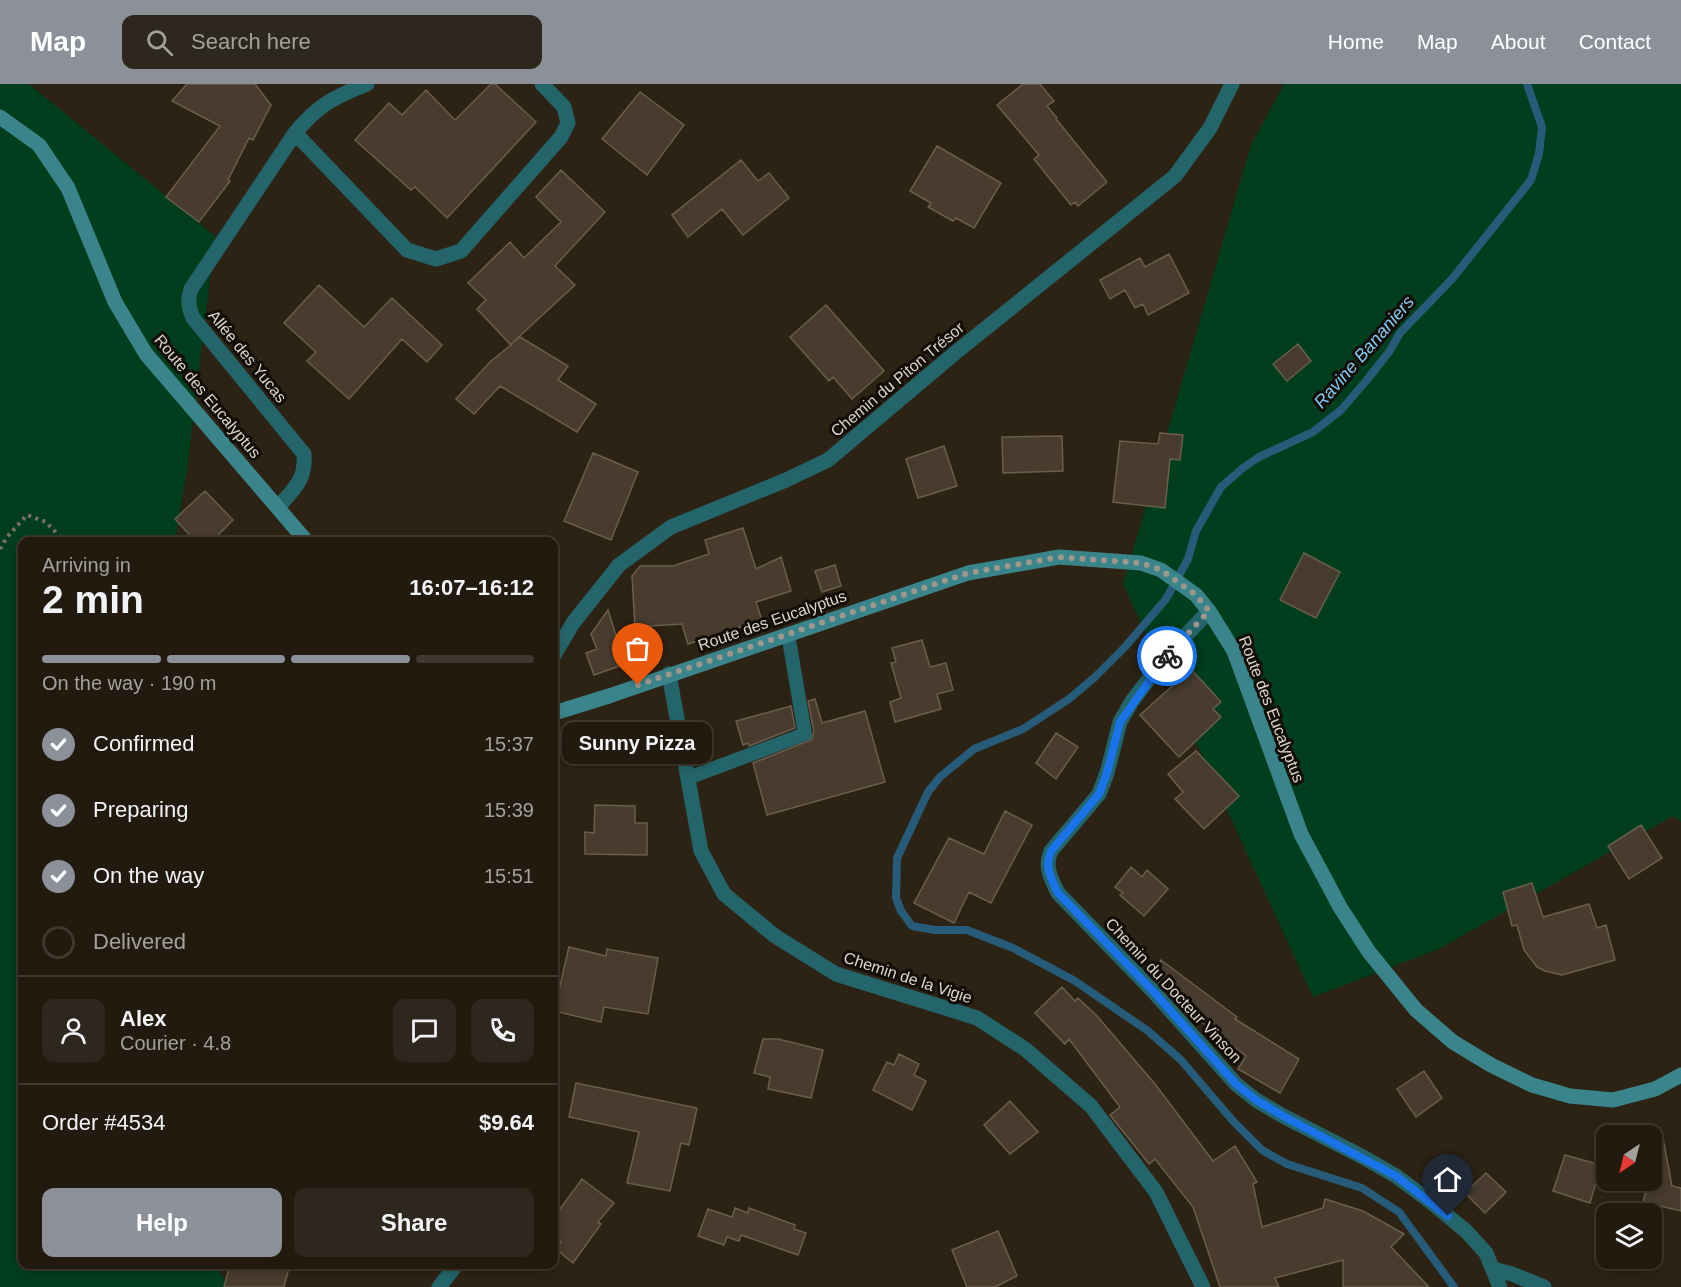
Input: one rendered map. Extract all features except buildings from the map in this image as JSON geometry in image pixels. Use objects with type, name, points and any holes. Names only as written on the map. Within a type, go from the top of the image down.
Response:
[{"type":"main road","name":"Route des Eucalyptus","points":[[0,117],[39,145],[68,188],[115,302],[146,354],[303,537]]},
{"type":"main road","name":"Route des Eucalyptus","points":[[558,712],[968,573],[1059,557],[1141,563],[1161,570],[1196,595],[1234,651],[1301,834],[1340,907],[1363,943],[1416,1010],[1453,1042],[1491,1065],[1532,1085],[1570,1096],[1613,1100],[1655,1089],[1681,1075]]},
{"type":"street","name":"Allée des Yucas","points":[[279,507],[301,481],[304,471],[304,454],[194,318],[188,306],[190,289],[295,133],[313,112],[338,96],[367,84]]},
{"type":"street","points":[[295,133],[407,250],[436,259],[461,251],[561,137],[568,123],[564,107],[543,84]]},
{"type":"street","name":"Chemin du Piton Trésor","points":[[558,648],[573,623],[619,565],[671,527],[786,480],[828,460],[955,353],[1174,176],[1210,128],[1232,84]]},
{"type":"street","name":"Chemin du Docteur Vinson","points":[[1209,611],[1168,654],[1120,722],[1107,773],[1099,794],[1051,851],[1047,861],[1049,875],[1058,893],[1152,990],[1236,1084],[1256,1100],[1283,1116],[1396,1176],[1431,1202],[1466,1231],[1486,1253],[1500,1287]]},
{"type":"street","name":"Chemin de la Vigie","points":[[669,674],[701,851],[724,894],[775,936],[836,974],[977,1018],[1025,1049],[1091,1106],[1156,1192],[1203,1287]]},
{"type":"street","points":[[440,1287],[453,1269]]},
{"type":"street","points":[[1493,1269],[1544,1287]]},
{"type":"lane","points":[[688,778],[805,734],[788,634]]},
{"type":"path","points":[[0,549],[7,537],[27,515],[46,522],[60,537]]},
{"type":"green space","points":[[0,84],[29,84],[215,236],[187,470],[176,537],[18,537],[18,1269],[219,1269],[228,1287],[0,1287]]},
{"type":"green space","points":[[1284,84],[1681,84],[1681,822],[1673,816],[1439,949],[1313,997],[1123,584],[1251,145]]},
{"type":"waterway","name":"Ravine Bananiers","points":[[1454,1287],[1399,1212],[1362,1188],[1287,1164],[1262,1150],[1233,1121],[1181,1060],[1148,1031],[1075,981],[1013,948],[967,930],[935,930],[912,926],[901,911],[896,898],[897,858],[928,792],[940,777],[974,749],[1023,729],[1069,699],[1095,677],[1125,647],[1166,599],[1188,559],[1196,531],[1221,487],[1259,457],[1313,432],[1341,410],[1389,352],[1400,333],[1452,279],[1531,180],[1539,154],[1542,127],[1527,84]]},
{"type":"way so far","points":[[638,685],[968,573],[1059,557],[1141,563],[1161,570],[1196,595],[1209,611],[1167,656]]},
{"type":"place","name":"Sunny Pizza","points":[[638,685]]},
{"type":"route","points":[[1167,656],[1132,701],[1120,722],[1107,773],[1099,794],[1051,851],[1047,861],[1049,875],[1058,893],[1152,990],[1236,1084],[1256,1100],[1283,1116],[1396,1176],[1448,1216]]}]
